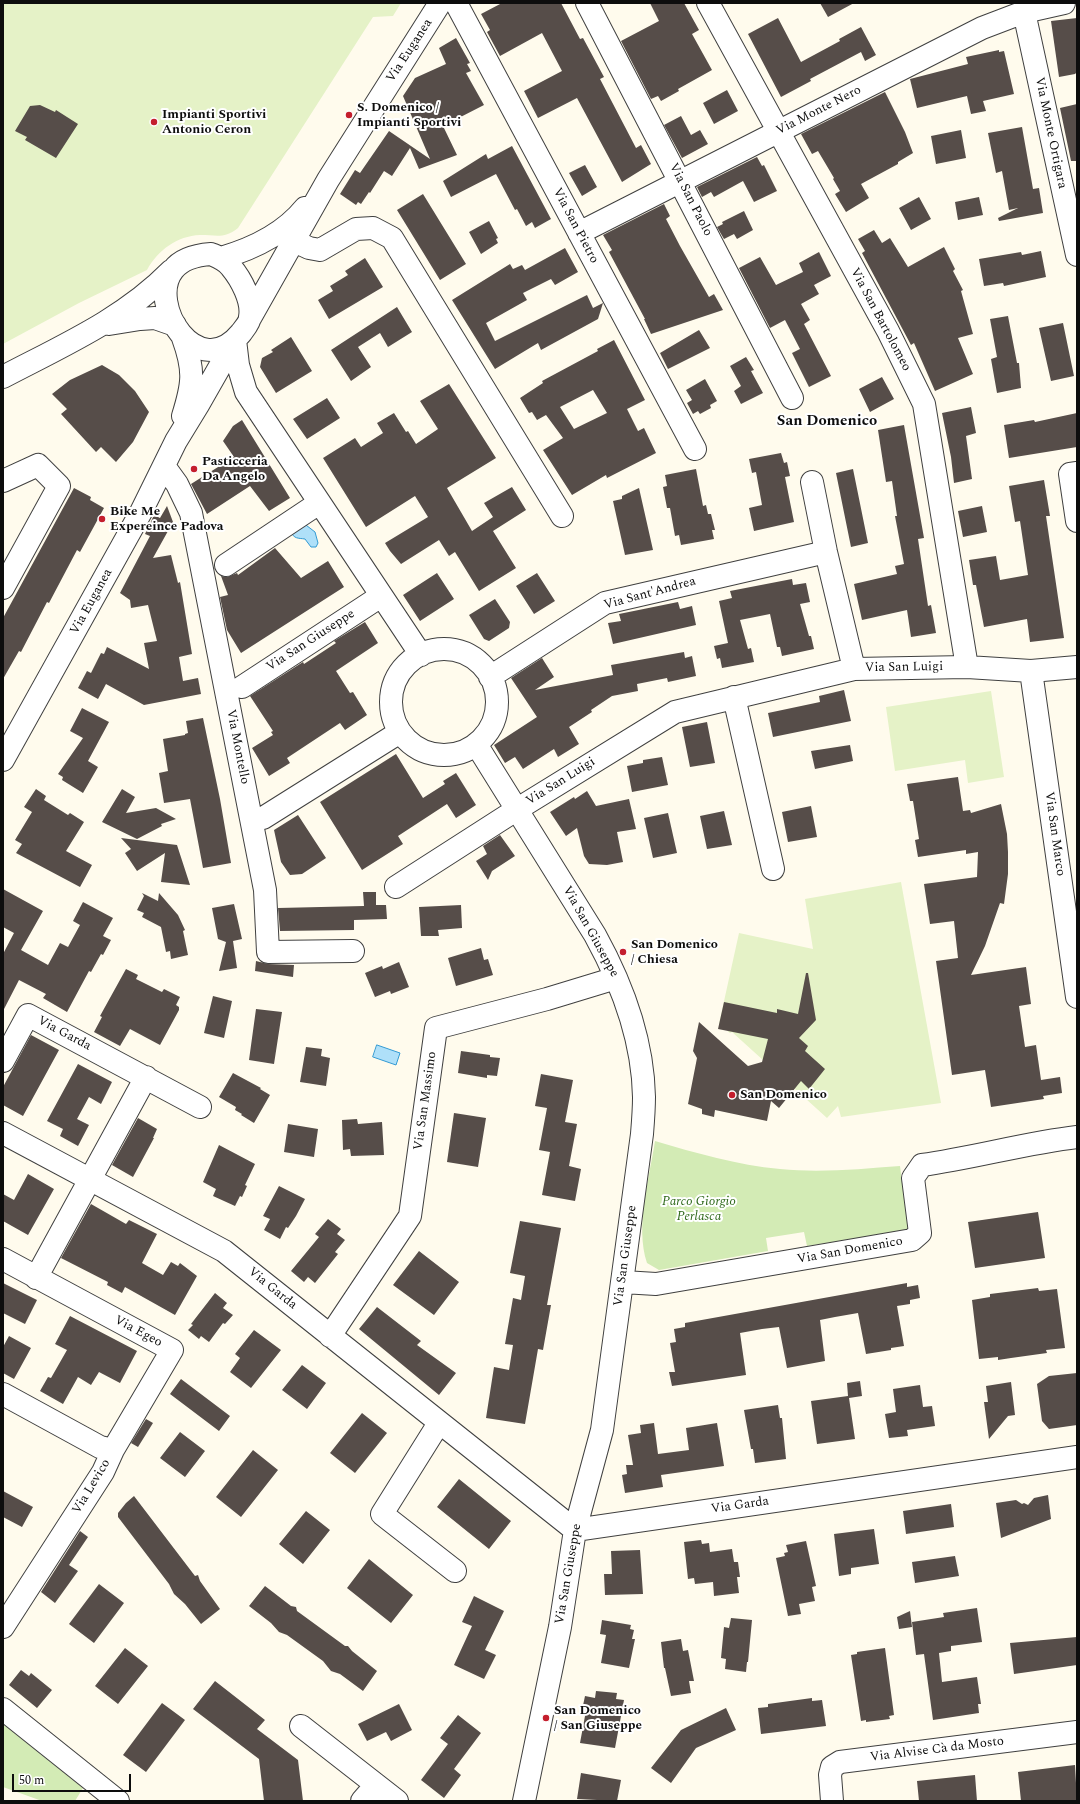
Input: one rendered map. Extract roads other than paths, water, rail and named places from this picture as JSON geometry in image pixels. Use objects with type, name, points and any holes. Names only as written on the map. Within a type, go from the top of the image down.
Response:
[{"type":"street","name":"Via Euganea","points":[[3,760],[141,512],[176,441],[235,340],[250,318],[328,180],[440,3]]},
{"type":"street","name":"Via San Pietro","points":[[456,3],[695,449]]},
{"type":"street","name":"Via San Paolo","points":[[587,3],[792,398]]},
{"type":"street","name":"Via San Bartolomeo","points":[[708,3],[888,331],[924,404],[967,667]]},
{"type":"street","name":"Via Monte Nero","points":[[579,233],[982,28],[1024,12],[1064,3]]},
{"type":"street","name":"Via Monte Ortigara","points":[[1024,12],[1077,255]]},
{"type":"street","name":"Via Euganea","points":[[176,441],[191,389],[192,371],[184,337],[167,308],[165,296],[172,270],[181,263],[195,256],[211,254],[221,258],[248,250],[285,227],[301,212],[328,180]]},
{"type":"street","points":[[294,241],[309,248],[320,250],[356,229],[373,228],[392,238],[562,516]]},
{"type":"street","points":[[221,258],[231,266],[238,277],[250,305],[250,318]]},
{"type":"street","points":[[3,377],[100,326],[153,290],[172,270]]},
{"type":"street","points":[[100,326],[155,318],[184,337],[218,371],[246,392]]},
{"type":"street","name":"Via Euganea","points":[[184,337],[209,351],[221,349],[235,340]]},
{"type":"street","points":[[235,340],[238,365],[246,392],[421,655]]},
{"type":"street","points":[[176,441],[203,413],[215,394],[222,390],[231,388],[246,392]]},
{"type":"street","points":[[3,482],[38,465],[59,486],[3,588]]},
{"type":"street","name":"Via Montello","points":[[164,466],[177,484],[191,513],[265,890],[268,952],[353,951]]},
{"type":"street","points":[[1077,473],[1070,474],[1077,521]]},
{"type":"street","points":[[812,482],[826,552],[854,669]]},
{"type":"street","points":[[226,566],[319,503]]},
{"type":"street","name":"Via Sant'Andrea","points":[[490,677],[605,604],[826,552]]},
{"type":"street","name":"Via San Giuseppe","points":[[242,687],[381,596]]},
{"type":"street","points":[[436,650],[452,650],[467,655],[481,664],[490,677],[496,691],[497,706],[494,721],[487,734],[476,744],[461,752],[444,755],[427,752],[412,745],[400,732],[393,716],[391,698],[396,680],[406,666],[421,655],[436,650]]},
{"type":"street","name":"Via San Luigi","points":[[396,887],[516,810],[675,712],[854,669],[967,667],[1031,671],[1077,667]]},
{"type":"street","name":"Via San Marco","points":[[1031,671],[1077,997]]},
{"type":"street","points":[[734,697],[773,869]]},
{"type":"street","points":[[252,821],[263,818],[400,732]]},
{"type":"street","name":"Via San Giuseppe","points":[[476,744],[595,935],[616,978],[634,1030],[641,1062],[644,1097],[642,1134],[602,1430],[575,1530],[560,1627],[524,1801]]},
{"type":"street","name":"Via San Massimo","points":[[330,1336],[410,1216],[436,1028],[547,999],[616,978]]},
{"type":"street","name":"Via Garda","points":[[3,1061],[28,1015],[200,1106]]},
{"type":"street","points":[[36,1278],[146,1077]]},
{"type":"street","name":"Via Garda","points":[[3,1133],[224,1251],[575,1530],[1077,1457]]},
{"type":"street","name":"Via San Domenico","points":[[623,1282],[656,1284],[912,1240],[920,1233],[913,1178],[922,1165],[955,1160],[1045,1141],[1077,1137]]},
{"type":"street","name":"Via Egeo","points":[[3,1259],[172,1350],[113,1450]]},
{"type":"street","name":"Via Levico","points":[[3,1394],[100,1447],[113,1450],[103,1472],[3,1628]]},
{"type":"street","points":[[439,1422],[382,1514],[455,1571]]},
{"type":"street","points":[[3,1709],[118,1801]]},
{"type":"street","points":[[301,1726],[369,1793],[397,1801]]},
{"type":"street","name":"Via Alvise Cà da Mosto","points":[[832,1801],[830,1775],[832,1767],[840,1762],[1077,1732]]},
{"type":"water","points":[[302,522],[315,532],[318,543],[316,547],[311,547],[305,539],[296,538],[293,536],[291,532]]},
{"type":"water","points":[[377,1045],[400,1053],[396,1065],[373,1057]]},
{"type":"place","name":"S. Domenico / Impianti Sportivi","points":[[349,115]]},
{"type":"place","name":"Impianti Sportivi Antonio Ceron","points":[[154,122]]},
{"type":"place","name":"Pasticceria Da Angelo","points":[[194,469]]},
{"type":"place","name":"Bike Me Expereince Padova","points":[[102,519]]},
{"type":"place","name":"San Domenico / Chiesa","points":[[623,952]]},
{"type":"place","name":"San Domenico","points":[[732,1095]]},
{"type":"place","name":"San Domenico / San Giuseppe","points":[[546,1718]]},
{"type":"district","name":"San Domenico","points":[[827,422]]},
{"type":"park label","name":"Parco Giorgio Perlasca","points":[[699,1210]]}]
